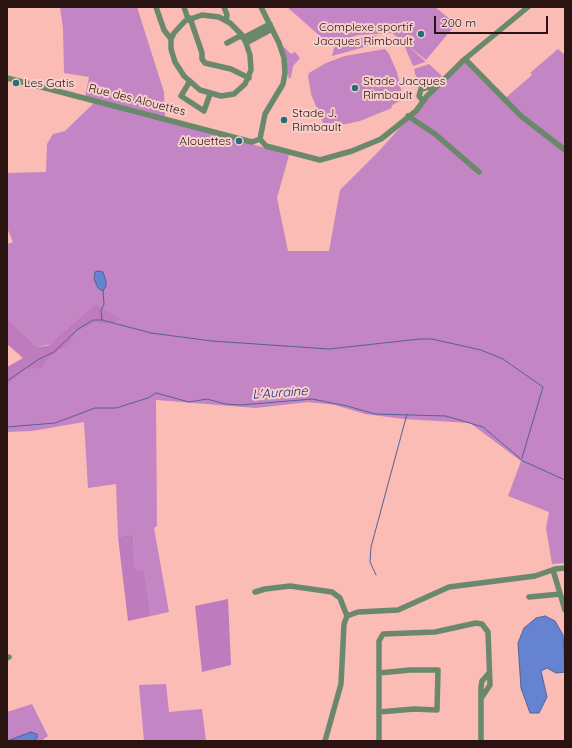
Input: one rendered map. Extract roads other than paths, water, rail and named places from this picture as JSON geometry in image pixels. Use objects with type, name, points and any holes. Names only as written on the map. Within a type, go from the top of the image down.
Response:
[{"type":"street","points":[[156,7],[164,30],[171,39]]},
{"type":"street","points":[[184,7],[202,53],[202,59],[205,63],[231,69],[249,78]]},
{"type":"street","points":[[224,7],[227,15],[226,20]]},
{"type":"street","points":[[261,7],[271,26],[284,58],[286,73],[282,84],[265,114],[260,139],[266,146],[312,159],[324,160],[381,139],[416,111],[438,85],[465,59],[528,7]]},
{"type":"street","points":[[206,15],[226,20],[244,39],[251,65],[249,78],[234,94],[221,96],[200,90],[178,69],[171,49],[171,39],[178,28],[189,19],[206,15]]},
{"type":"street","points":[[227,43],[244,39],[271,26]]},
{"type":"street","points":[[465,59],[521,116],[565,150]]},
{"type":"street","name":"Rue des Alouettes","points":[[7,78],[252,142],[260,139]]},
{"type":"street","points":[[190,81],[181,96],[204,111],[210,94]]},
{"type":"street","points":[[423,101],[419,96],[421,89],[438,85]]},
{"type":"street","points":[[408,116],[435,134],[479,172]]},
{"type":"street","points":[[347,616],[358,612],[398,610],[449,587],[535,576],[565,568]]},
{"type":"street","points":[[553,570],[565,610]]},
{"type":"street","points":[[256,592],[265,589],[290,586],[332,592],[340,598],[347,616],[344,624],[341,684],[325,741]]},
{"type":"street","points":[[529,597],[560,594]]},
{"type":"street","points":[[379,741],[379,641],[383,634],[435,632],[476,623],[485,627],[488,632],[489,688],[482,697],[481,741]]},
{"type":"street","points":[[379,673],[410,670],[438,670],[437,710],[414,709],[379,712]]},
{"type":"water","points":[[95,272],[103,272],[106,281],[106,286],[103,291],[98,288],[94,279]]},
{"type":"water","points":[[545,616],[555,621],[563,635],[565,672],[556,673],[547,668],[541,671],[547,697],[539,713],[530,713],[521,688],[518,643],[524,628],[536,618]]},
{"type":"water","points":[[31,732],[37,734],[37,738],[33,741],[7,741]]},
{"type":"waterway","points":[[102,320],[101,310],[104,304],[103,291]]},
{"type":"waterway","points":[[7,381],[39,359],[54,352],[78,329],[93,320],[102,320],[151,333],[212,341],[329,349],[432,339],[481,350],[503,359],[543,387],[522,458]]},
{"type":"waterway","name":"L'Auraine","points":[[7,427],[55,423],[95,408],[116,408],[148,398],[156,393],[189,402],[207,399],[225,404],[241,405],[312,399],[347,406],[375,414],[446,416],[483,427],[523,461],[565,480]]},
{"type":"waterway","points":[[376,575],[370,562],[371,547],[407,414]]},
{"type":"place","name":"Complexe sportif Jacques Rimbault","points":[[421,34]]},
{"type":"place","name":"Les Gatis","points":[[16,83]]},
{"type":"place","name":"Stade Jacques Rimbault","points":[[355,88]]},
{"type":"place","name":"Stade J. Rimbault","points":[[284,120]]},
{"type":"place","name":"Alouettes","points":[[239,141]]}]
